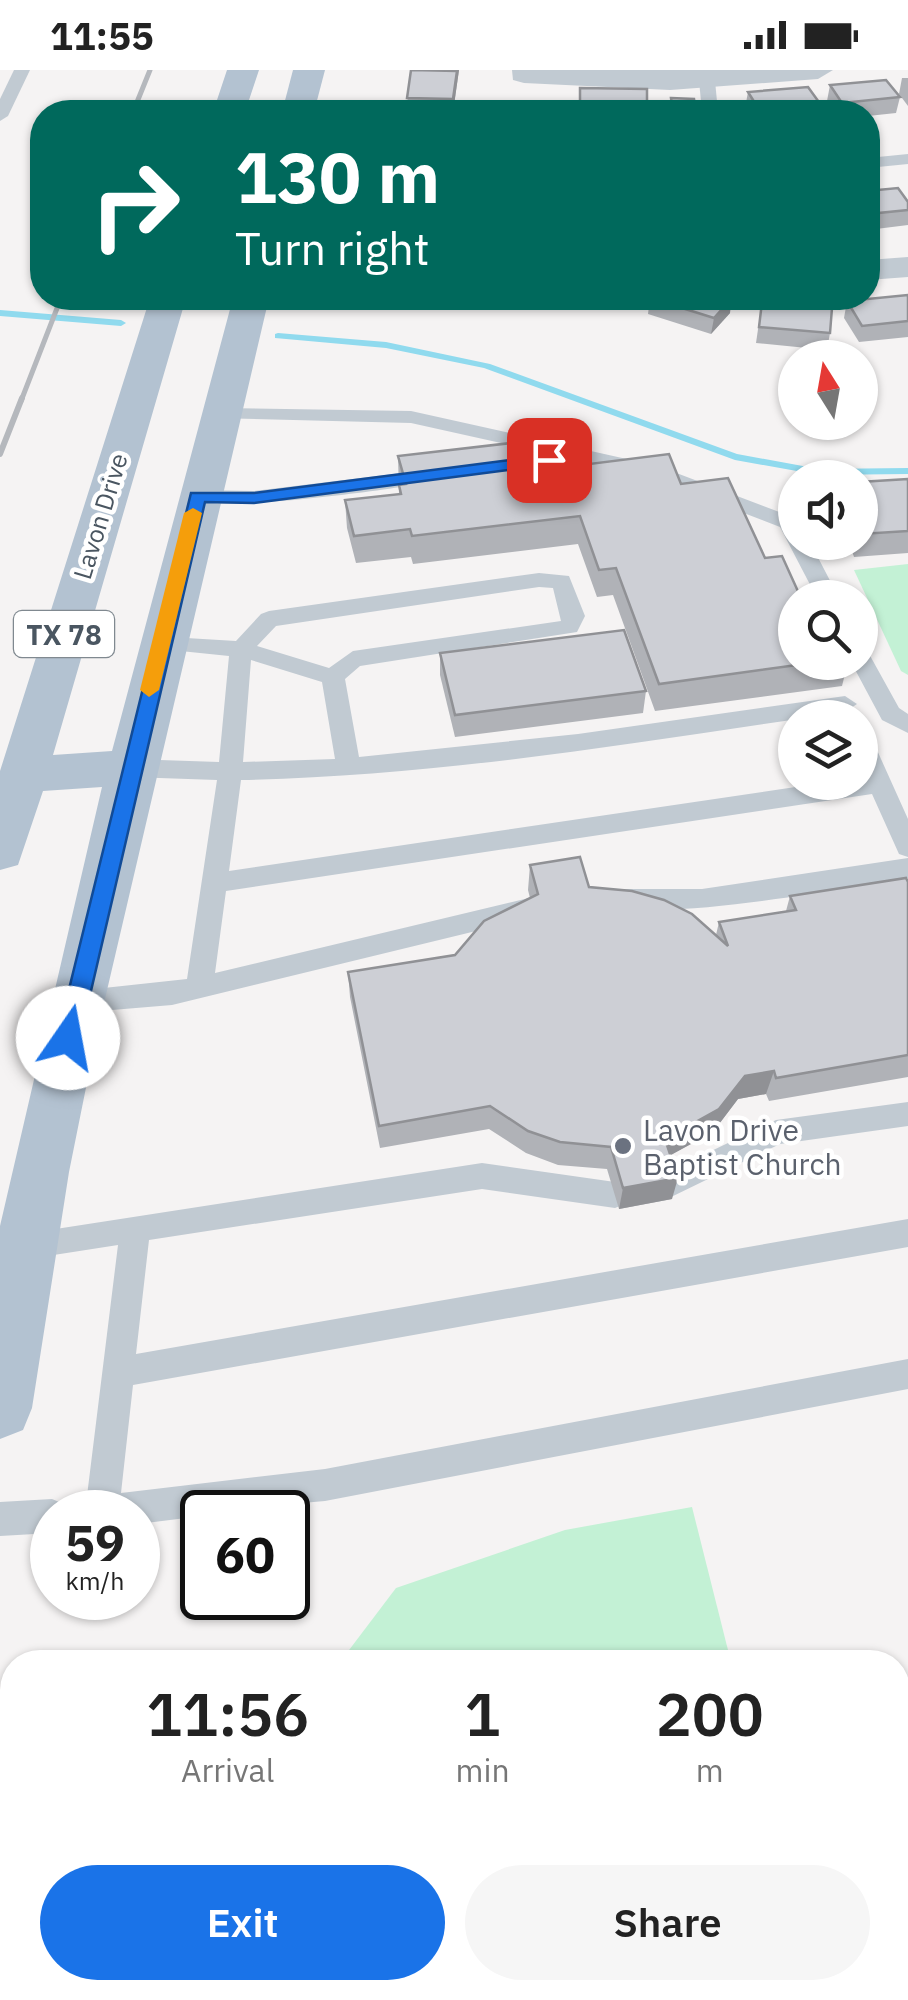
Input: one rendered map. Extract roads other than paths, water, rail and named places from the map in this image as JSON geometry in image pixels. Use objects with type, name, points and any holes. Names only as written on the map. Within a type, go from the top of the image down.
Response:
[{"type":"main road","points":[[233,100],[243,70]]},
{"type":"main road","points":[[301,100],[309,70]]},
{"type":"main road","name":"Lavon Drive","points":[[0,851],[164,310]]},
{"type":"main road","name":"TX 78","points":[[0,1408],[76,1002],[161,641],[248,310]]},
{"type":"main road","points":[[22,774],[130,768]]},
{"type":"street","points":[[522,100],[525,72],[620,81],[818,70]]},
{"type":"street","points":[[880,269],[908,266]]},
{"type":"lane","points":[[0,116],[22,70]]},
{"type":"lane","points":[[706,74],[709,100]]},
{"type":"lane","points":[[880,162],[908,159]]},
{"type":"lane","points":[[220,414],[411,417],[650,470],[778,518]]},
{"type":"lane","points":[[528,463],[586,455]]},
{"type":"lane","points":[[197,497],[254,498],[449,473]]},
{"type":"lane","points":[[199,988],[230,774],[240,649],[269,619],[540,580],[561,581],[574,616],[568,627],[353,659],[334,678]]},
{"type":"lane","points":[[161,641],[240,649],[334,678]]},
{"type":"lane","points":[[334,678],[349,769]]},
{"type":"lane","points":[[872,680],[890,714],[908,725]]},
{"type":"lane","points":[[877,700],[882,698]]},
{"type":"lane","points":[[130,768],[230,774],[349,769],[778,719]]},
{"type":"lane","points":[[878,780],[908,848]]},
{"type":"lane","points":[[214,883],[880,784]]},
{"type":"lane","points":[[602,899],[702,899],[908,868]]},
{"type":"lane","points":[[76,1002],[199,988],[533,907]]},
{"type":"lane","points":[[667,1186],[776,1132],[908,1114]]},
{"type":"lane","points":[[28,1245],[482,1176],[615,1196]]},
{"type":"lane","points":[[104,1490],[135,1229]]},
{"type":"lane","points":[[119,1372],[908,1234]]},
{"type":"lane","points":[[160,1505],[325,1485],[908,1374]]},
{"type":"lane","points":[[0,1519],[30,1517]]},
{"type":"waterway","points":[[0,313],[121,323]]},
{"type":"waterway","points":[[278,336],[386,345],[487,366],[735,457],[819,472],[908,471]]},
{"type":"railway","points":[[138,100],[150,70]]},
{"type":"railway","points":[[21,401],[56,310]]},
{"type":"railway","points":[[0,454],[22,398]]},
{"type":"place","name":"Lavon Drive Baptist Church","points":[[623,1146]]}]
